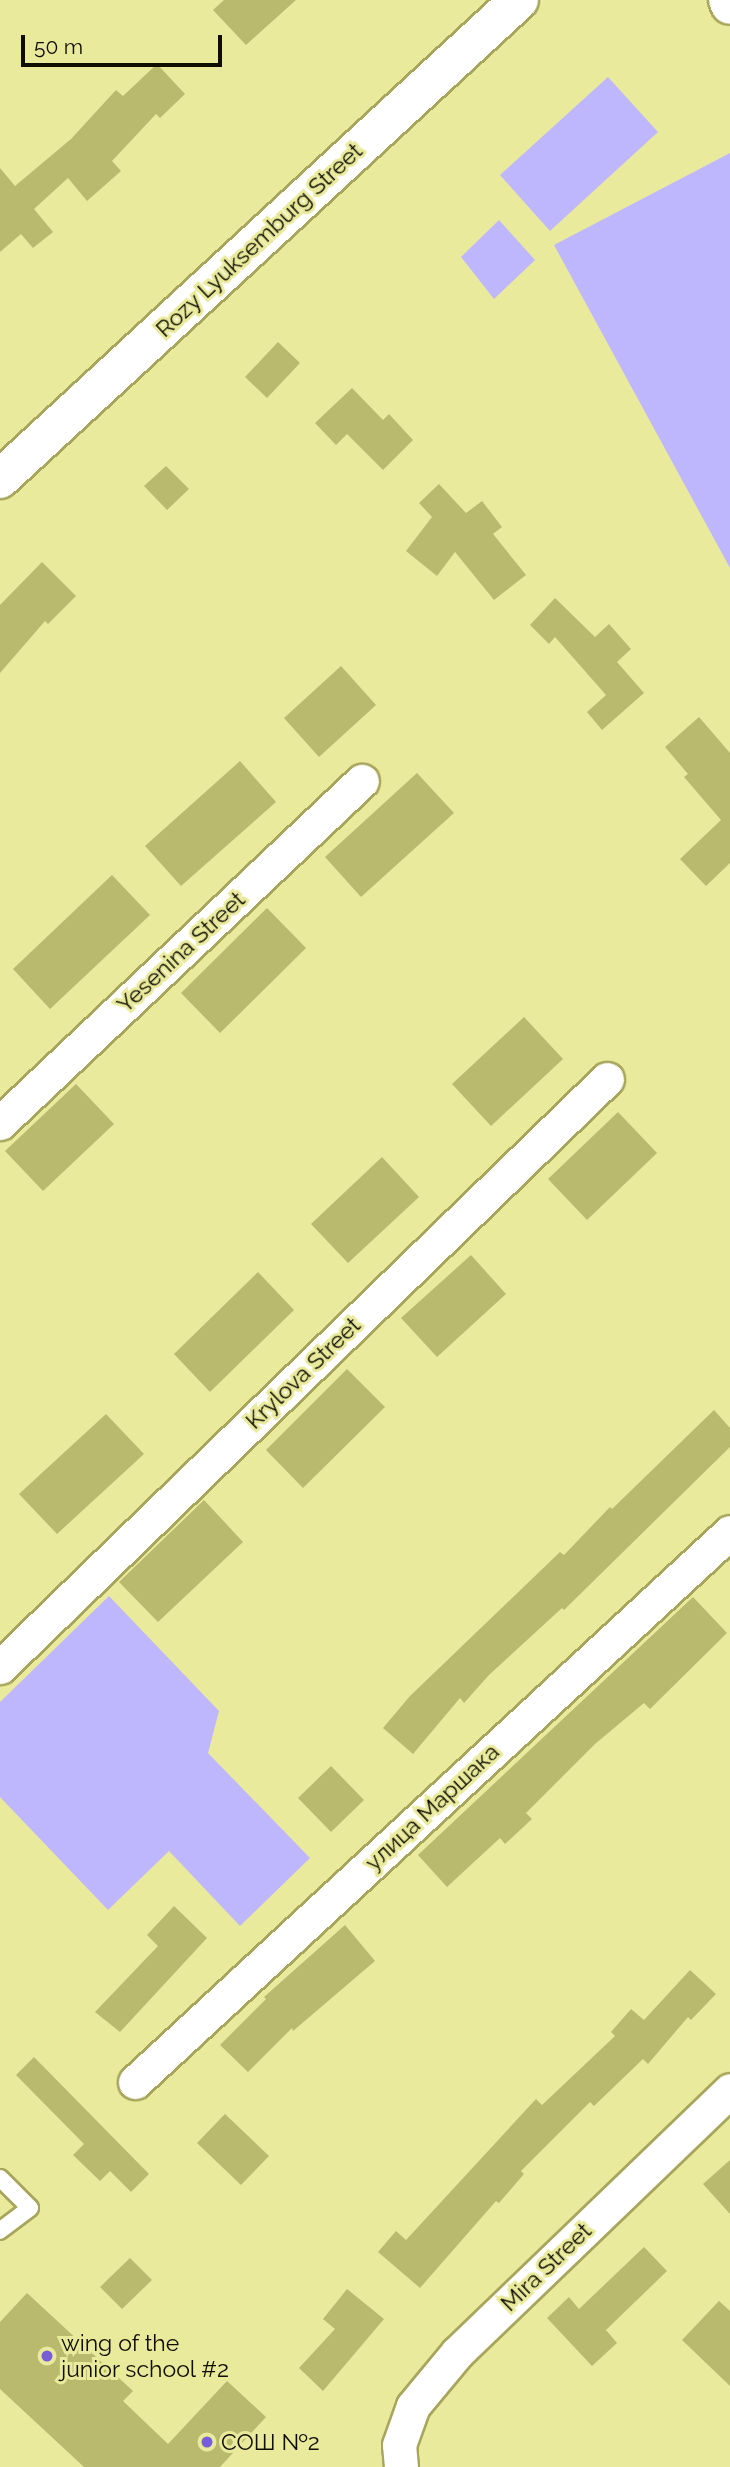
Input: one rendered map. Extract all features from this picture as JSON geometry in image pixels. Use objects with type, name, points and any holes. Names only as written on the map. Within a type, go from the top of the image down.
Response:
[{"type":"street","name":"Rozy Lyuksemburg Street","points":[[0,479],[519,0]]},
{"type":"street","points":[[727,0],[730,5]]},
{"type":"street","name":"Yesenina Street","points":[[0,1123],[362,781]]},
{"type":"street","name":"Krylova Street","points":[[0,1667],[607,1079]]},
{"type":"street","name":"улица Маршака","points":[[135,2082],[730,1532]]},
{"type":"street","name":"Mira Street","points":[[401,2467],[399,2445],[413,2406],[457,2353],[730,2090]]},
{"type":"lane","points":[[0,2178],[30,2208],[0,2231]]},
{"type":"shaded area","points":[[608,77],[658,132],[550,231],[500,175]]},
{"type":"shaded area","points":[[730,153],[730,568],[554,245]]},
{"type":"shaded area","points":[[499,220],[535,260],[494,299],[461,257]]},
{"type":"shaded area","points":[[109,1596],[219,1711],[208,1753],[310,1858],[240,1926],[169,1851],[108,1910],[0,1797],[0,1702]]},
{"type":"building","points":[[224,0],[296,0],[246,45],[213,10]]},
{"type":"building","points":[[157,64],[185,94],[160,118],[156,114],[112,161],[121,171],[87,201],[68,178],[34,209],[53,232],[33,248],[21,234],[0,252],[0,168],[15,186],[71,139],[116,90],[123,96]]},
{"type":"building","points":[[278,342],[300,363],[267,398],[245,377]]},
{"type":"building","points":[[352,388],[383,420],[389,414],[413,440],[383,470],[347,434],[336,445],[315,423]]},
{"type":"building","points":[[166,466],[189,489],[167,510],[144,486]]},
{"type":"building","points":[[439,484],[466,513],[482,501],[502,527],[493,534],[526,575],[494,600],[455,552],[437,576],[406,551],[432,517],[419,503]]},
{"type":"building","points":[[42,562],[76,596],[48,624],[45,621],[0,673],[0,605]]},
{"type":"building","points":[[555,598],[595,637],[609,624],[631,649],[617,662],[644,693],[602,730],[587,712],[606,695],[555,637],[549,644],[530,625]]},
{"type":"building","points":[[341,666],[376,705],[319,757],[284,718]]},
{"type":"building","points":[[699,717],[730,753],[730,863],[706,886],[680,859],[721,820],[684,777],[688,774],[665,747]]},
{"type":"building","points":[[240,761],[276,802],[181,886],[145,846]]},
{"type":"building","points":[[417,773],[454,813],[361,897],[325,857]]},
{"type":"building","points":[[112,875],[150,915],[50,1009],[13,969]]},
{"type":"building","points":[[267,908],[306,948],[220,1033],[181,993]]},
{"type":"building","points":[[524,1017],[563,1059],[491,1126],[452,1084]]},
{"type":"building","points":[[76,1084],[114,1124],[43,1191],[5,1151]]},
{"type":"building","points":[[618,1112],[657,1153],[587,1220],[548,1179]]},
{"type":"building","points":[[382,1157],[419,1197],[348,1263],[311,1224]]},
{"type":"building","points":[[471,1255],[506,1294],[437,1357],[401,1318]]},
{"type":"building","points":[[258,1272],[294,1310],[210,1392],[174,1354]]},
{"type":"building","points":[[347,1369],[385,1407],[303,1488],[266,1450]]},
{"type":"building","points":[[714,1410],[730,1428],[730,1447],[564,1610],[562,1608],[489,1675],[464,1703],[460,1698],[413,1754],[383,1728],[410,1696],[560,1552],[564,1555],[610,1507],[612,1509]]},
{"type":"building","points":[[106,1414],[144,1454],[57,1534],[19,1494]]},
{"type":"building","points":[[204,1500],[243,1542],[158,1622],[119,1582]]},
{"type":"building","points":[[693,1597],[727,1633],[650,1709],[644,1703],[595,1744],[526,1813],[532,1819],[505,1844],[500,1838],[447,1887],[418,1855]]},
{"type":"building","points":[[331,1766],[364,1800],[331,1832],[298,1798]]},
{"type":"building","points":[[174,1906],[207,1938],[120,2032],[95,2012],[158,1946],[147,1935]]},
{"type":"building","points":[[345,1925],[375,1961],[293,2031],[292,2028],[248,2072],[220,2045],[266,1999],[264,1997]]},
{"type":"building","points":[[690,1970],[716,1994],[691,2020],[688,2017],[648,2064],[643,2059],[594,2106],[590,2102],[521,2171],[524,2174],[499,2203],[496,2201],[420,2288],[378,2252],[396,2231],[406,2240],[536,2099],[542,2105],[615,2036],[611,2032],[631,2009],[644,2020]]},
{"type":"building","points":[[34,2057],[149,2174],[131,2192],[110,2171],[100,2181],[73,2155],[84,2144],[16,2075]]},
{"type":"building","points":[[225,2114],[269,2156],[241,2185],[197,2143]]},
{"type":"building","points":[[730,2160],[730,2214],[703,2184]]},
{"type":"building","points":[[644,2247],[667,2271],[606,2330],[617,2343],[592,2366],[547,2318],[569,2297],[579,2309]]},
{"type":"building","points":[[130,2258],[152,2280],[122,2309],[100,2287]]},
{"type":"building","points":[[347,2289],[384,2319],[323,2391],[299,2368],[335,2329],[323,2319]]},
{"type":"building","points":[[27,2293],[133,2391],[123,2401],[168,2444],[227,2381],[266,2417],[220,2467],[84,2467],[0,2389],[0,2322]]},
{"type":"building","points":[[719,2301],[730,2311],[730,2386],[682,2340]]},
{"type":"place","name":"wing of the junior school #2","points":[[47,2356]]},
{"type":"place","name":"СОШ №2","points":[[207,2442]]}]
